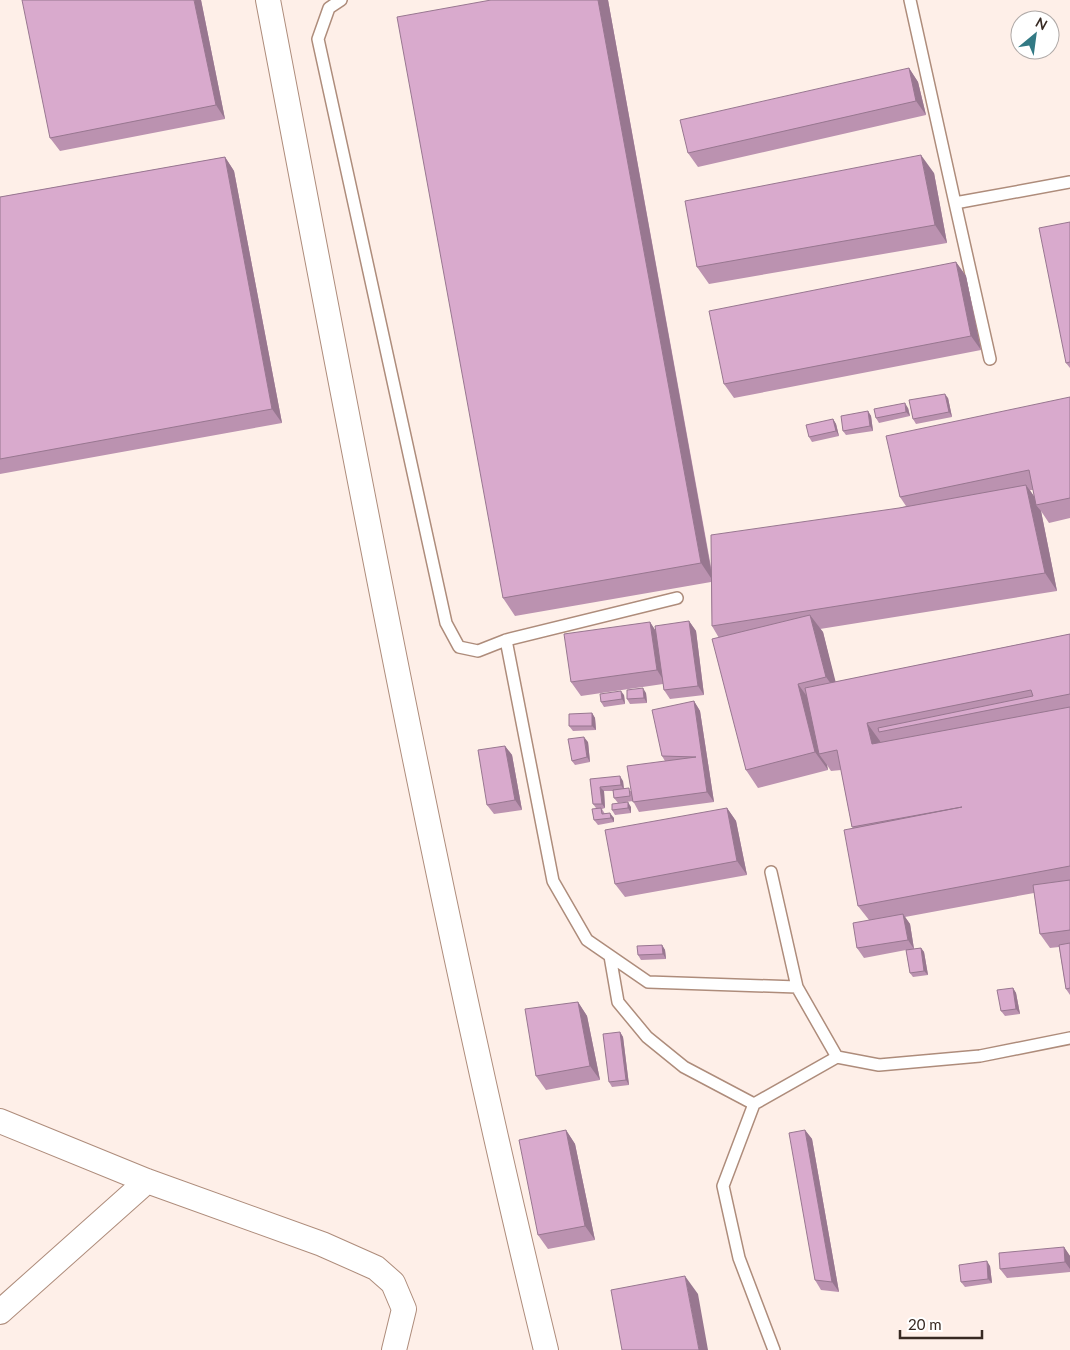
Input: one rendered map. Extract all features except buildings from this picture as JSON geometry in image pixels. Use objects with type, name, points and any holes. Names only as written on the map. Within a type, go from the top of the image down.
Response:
[{"type":"street","points":[[268,0],[347,415],[473,1041],[546,1350]]},
{"type":"street","points":[[0,1121],[147,1180],[322,1244],[376,1268],[393,1283],[404,1309],[394,1350]]},
{"type":"street","points":[[0,1312],[147,1180]]},
{"type":"lane","points":[[341,0],[329,8],[318,39],[446,623],[459,647],[478,652],[506,640],[676,598]]},
{"type":"lane","points":[[910,0],[990,359]]},
{"type":"lane","points":[[955,203],[1070,182]]},
{"type":"lane","points":[[506,640],[553,881],[587,940],[648,982],[797,987]]},
{"type":"lane","points":[[772,872],[797,987],[837,1057]]},
{"type":"lane","points":[[610,956],[618,1002],[647,1037],[684,1067],[754,1104]]},
{"type":"lane","points":[[774,1350],[739,1258],[723,1186],[754,1104],[837,1057],[879,1065],[980,1056],[1070,1038]]}]
